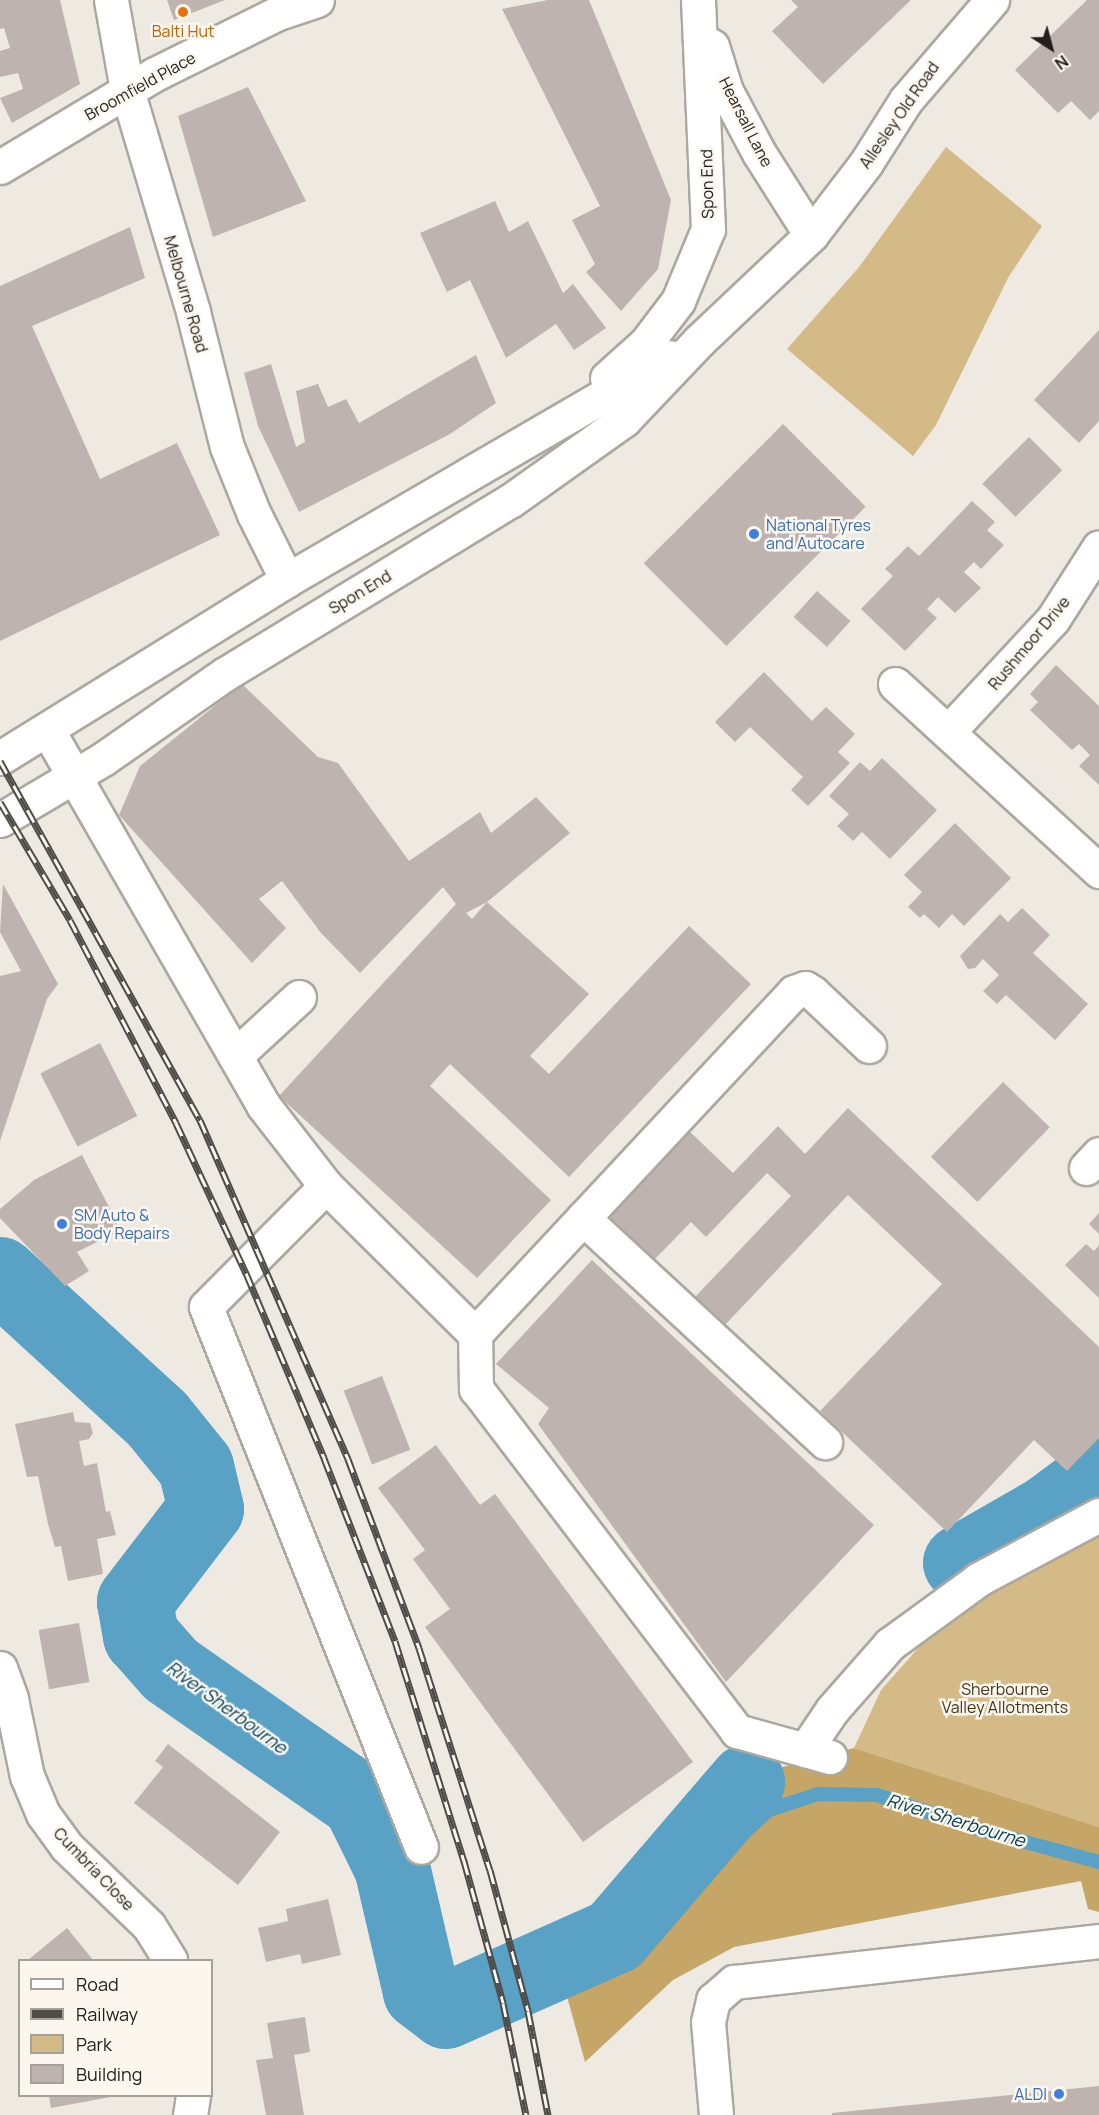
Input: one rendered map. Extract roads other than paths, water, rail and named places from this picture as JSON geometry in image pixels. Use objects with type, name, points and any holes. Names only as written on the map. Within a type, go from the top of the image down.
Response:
[{"type":"main road","name":"Melbourne Road","points":[[111,0],[127,90],[193,312],[226,447],[254,514],[287,580]]},
{"type":"main road","name":"Broomfield Place","points":[[0,167],[127,90],[278,14],[317,0]]},
{"type":"main road","name":"Hearsall Lane","points":[[698,0],[726,91],[759,153],[811,235]]},
{"type":"main road","name":"Spon End","points":[[559,421],[646,343],[678,301],[708,229],[698,0]]},
{"type":"main road","name":"Allesley Old Road","points":[[811,235],[866,163],[906,99],[992,0]]},
{"type":"main road","name":"Spon End","points":[[0,820],[75,777],[225,674],[510,501],[624,420],[700,340],[811,235]]},
{"type":"main road","name":"Spon End","points":[[0,758],[287,580],[700,340]]},
{"type":"main road","name":"Rushmoor Drive","points":[[948,732],[1053,619],[1099,547]]},
{"type":"main road","points":[[895,684],[1099,871]]},
{"type":"main road","points":[[47,729],[263,1104],[326,1186],[475,1334]]},
{"type":"main road","points":[[869,1046],[813,993],[805,988],[794,992],[475,1334],[476,1389],[737,1731],[818,1754],[832,1710],[890,1644],[979,1579],[1099,1515]]},
{"type":"main road","points":[[235,1056],[299,998]]},
{"type":"main road","points":[[326,1186],[206,1307],[421,1847]]},
{"type":"main road","points":[[583,1218],[825,1443]]},
{"type":"main road","name":"Cumbria Close","points":[[0,1668],[11,1699],[27,1776],[43,1814],[66,1846],[149,1926],[169,1959]]},
{"type":"main road","points":[[716,2115],[708,2022],[713,2000],[734,1982],[1099,1941]]},
{"type":"main road","points":[[190,2115],[193,2097]]},
{"type":"waterway","name":"River Sherbourne","points":[[0,1275],[158,1420],[196,1467],[206,1509],[135,1602],[141,1636],[171,1670],[360,1802],[392,1867],[421,1992],[446,2011],[615,1936],[747,1782]]},
{"type":"waterway","name":"River Sherbourne","points":[[961,1563],[1048,1513],[1099,1475]]},
{"type":"waterway","name":"River Sherbourne","points":[[615,1936],[642,1937],[662,1927],[736,1840],[769,1810],[818,1794],[877,1795],[981,1830],[1099,1862]]},
{"type":"railway","points":[[0,761],[200,1120],[348,1459],[419,1648],[490,1870],[528,2011],[548,2115]]},
{"type":"railway","points":[[0,802],[70,920],[176,1123],[246,1273],[324,1458],[395,1641],[464,1861],[503,2003],[526,2115]]},
{"type":"place","name":"Balti Hut","points":[[183,12]]},
{"type":"place","name":"National Tyres and Autocare","points":[[754,534]]},
{"type":"place","name":"SM Auto & Body Repairs","points":[[62,1224]]},
{"type":"place","name":"ALDI","points":[[1059,2094]]},
{"type":"park label","name":"Sherbourne Valley Allotments","points":[[1005,1698]]}]
